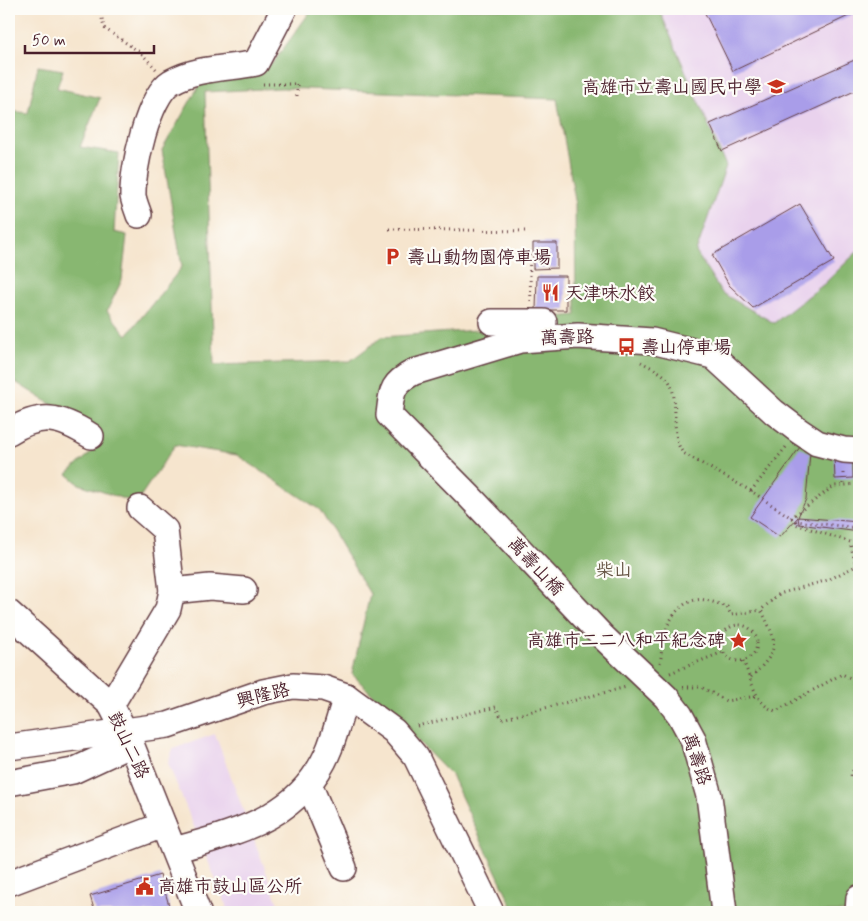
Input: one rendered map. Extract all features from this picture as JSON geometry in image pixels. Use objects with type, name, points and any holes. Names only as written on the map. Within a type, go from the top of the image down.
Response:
[{"type":"street","points":[[139,215],[133,197],[139,144],[153,108],[169,83],[206,69],[233,68],[256,63],[284,9]]},
{"type":"street","points":[[492,322],[538,322]]},
{"type":"street","name":"萬壽路","points":[[469,496],[389,415],[394,386],[398,380],[414,372],[520,340],[550,336],[600,336],[652,341],[713,356],[774,412],[799,430],[825,445],[844,450],[859,451]]},
{"type":"street","points":[[9,432],[23,423],[50,417],[72,424],[90,436]]},
{"type":"street","name":"萬壽山橋","points":[[469,496],[604,637]]},
{"type":"street","points":[[111,705],[168,609],[172,591],[165,530],[140,508]]},
{"type":"street","points":[[172,591],[210,587],[244,590]]},
{"type":"street","name":"鼓山二路","points":[[9,613],[111,705],[128,738],[198,912]]},
{"type":"street","name":"萬壽路","points":[[604,637],[651,682],[680,715],[694,738],[702,762],[709,796],[724,912]]},
{"type":"street","name":"興隆路","points":[[9,747],[128,738],[263,692],[293,686],[323,688],[346,696],[394,731],[416,757],[491,912]]},
{"type":"street","points":[[174,850],[240,832],[280,812],[309,784],[329,749],[346,696]]},
{"type":"street","points":[[9,783],[73,771],[128,738]]},
{"type":"street","points":[[309,784],[344,868]]},
{"type":"street","points":[[9,884],[163,825]]},
{"type":"street","points":[[858,912],[859,898]]},
{"type":"path","points":[[100,9],[104,28],[141,53],[169,83]]},
{"type":"path","points":[[282,84],[297,84],[296,96]]},
{"type":"path","points":[[389,229],[528,231]]},
{"type":"path","points":[[529,250],[538,322]]},
{"type":"path","points":[[636,359],[660,373],[669,382],[673,398],[678,446],[683,453],[750,492],[791,518],[796,522],[795,524],[850,542],[859,581]]},
{"type":"path","points":[[750,492],[799,430]]},
{"type":"path","points":[[791,518],[834,486],[859,484]]},
{"type":"path","points":[[796,522],[859,528]]},
{"type":"path","points":[[732,615],[761,610],[779,594],[828,580],[856,566]]},
{"type":"path","points":[[651,682],[663,654],[662,641],[670,621],[683,604],[702,599],[727,607],[735,624]]},
{"type":"path","points":[[751,677],[770,658],[774,648],[771,629],[761,610]]},
{"type":"path","points":[[735,624],[749,628],[758,642],[758,650],[753,656],[743,661],[731,660],[723,652],[720,641],[728,627],[735,624]]},
{"type":"path","points":[[394,731],[496,707],[502,719],[651,682],[723,652]]},
{"type":"path","points":[[743,661],[751,677],[756,696],[765,708],[776,711],[842,674],[854,680],[859,694]]},
{"type":"path","points":[[651,682],[701,686],[726,700],[756,696]]},
{"type":"path","points":[[851,776],[859,754]]},
{"type":"shaded area","name":"高雄市立壽山國民中學","points":[[659,9],[859,9],[859,250],[824,284],[774,324],[722,293],[696,252],[726,166]]},
{"type":"shaded area","points":[[215,734],[281,912],[229,912],[168,763],[173,749]]},
{"type":"green space","name":"柴山","points":[[312,9],[659,9],[726,166],[696,252],[722,293],[774,323],[824,284],[859,250],[859,912],[515,912],[451,775],[352,674],[370,594],[320,510],[237,455],[175,445],[136,503],[79,484],[67,474],[103,442],[65,413],[9,378],[9,111],[28,113],[38,66],[63,70],[57,88],[100,98],[80,147],[119,153],[114,232],[127,235],[122,280],[107,311],[127,335],[182,267],[162,150],[200,84],[273,63]],"holes":[[[282,88],[557,99],[575,200],[576,315],[545,318],[505,328],[382,337],[350,361],[214,365],[205,92]]]},
{"type":"building","points":[[703,9],[859,9],[859,11],[733,71]]},
{"type":"building","points":[[859,58],[859,89],[722,151],[710,124]]},
{"type":"building","points":[[800,204],[834,261],[753,308],[729,285],[712,255]]},
{"type":"building","points":[[533,243],[557,243],[557,268],[533,269]]},
{"type":"building","name":"天津味水餃","points":[[537,276],[566,276],[566,310],[536,310]]},
{"type":"building","points":[[800,447],[810,453],[806,499],[798,517],[780,537],[750,517]]},
{"type":"building","points":[[834,457],[853,457],[853,478],[835,479]]},
{"type":"building","points":[[798,517],[859,522],[859,532],[799,524]]},
{"type":"building","name":"高雄市鼓山區公所","points":[[160,875],[171,912],[95,912],[90,896]]},
{"type":"place","name":"高雄市立壽山國民中學","points":[[776,87]]},
{"type":"place","name":"壽山動物園停車場","points":[[393,257]]},
{"type":"place","name":"天津味水餃","points":[[551,293]]},
{"type":"place","name":"壽山停車場","points":[[627,347]]},
{"type":"place","name":"高雄市二二八和平紀念碑","points":[[739,640]]},
{"type":"place","name":"高雄市鼓山區公所","points":[[144,886]]}]
